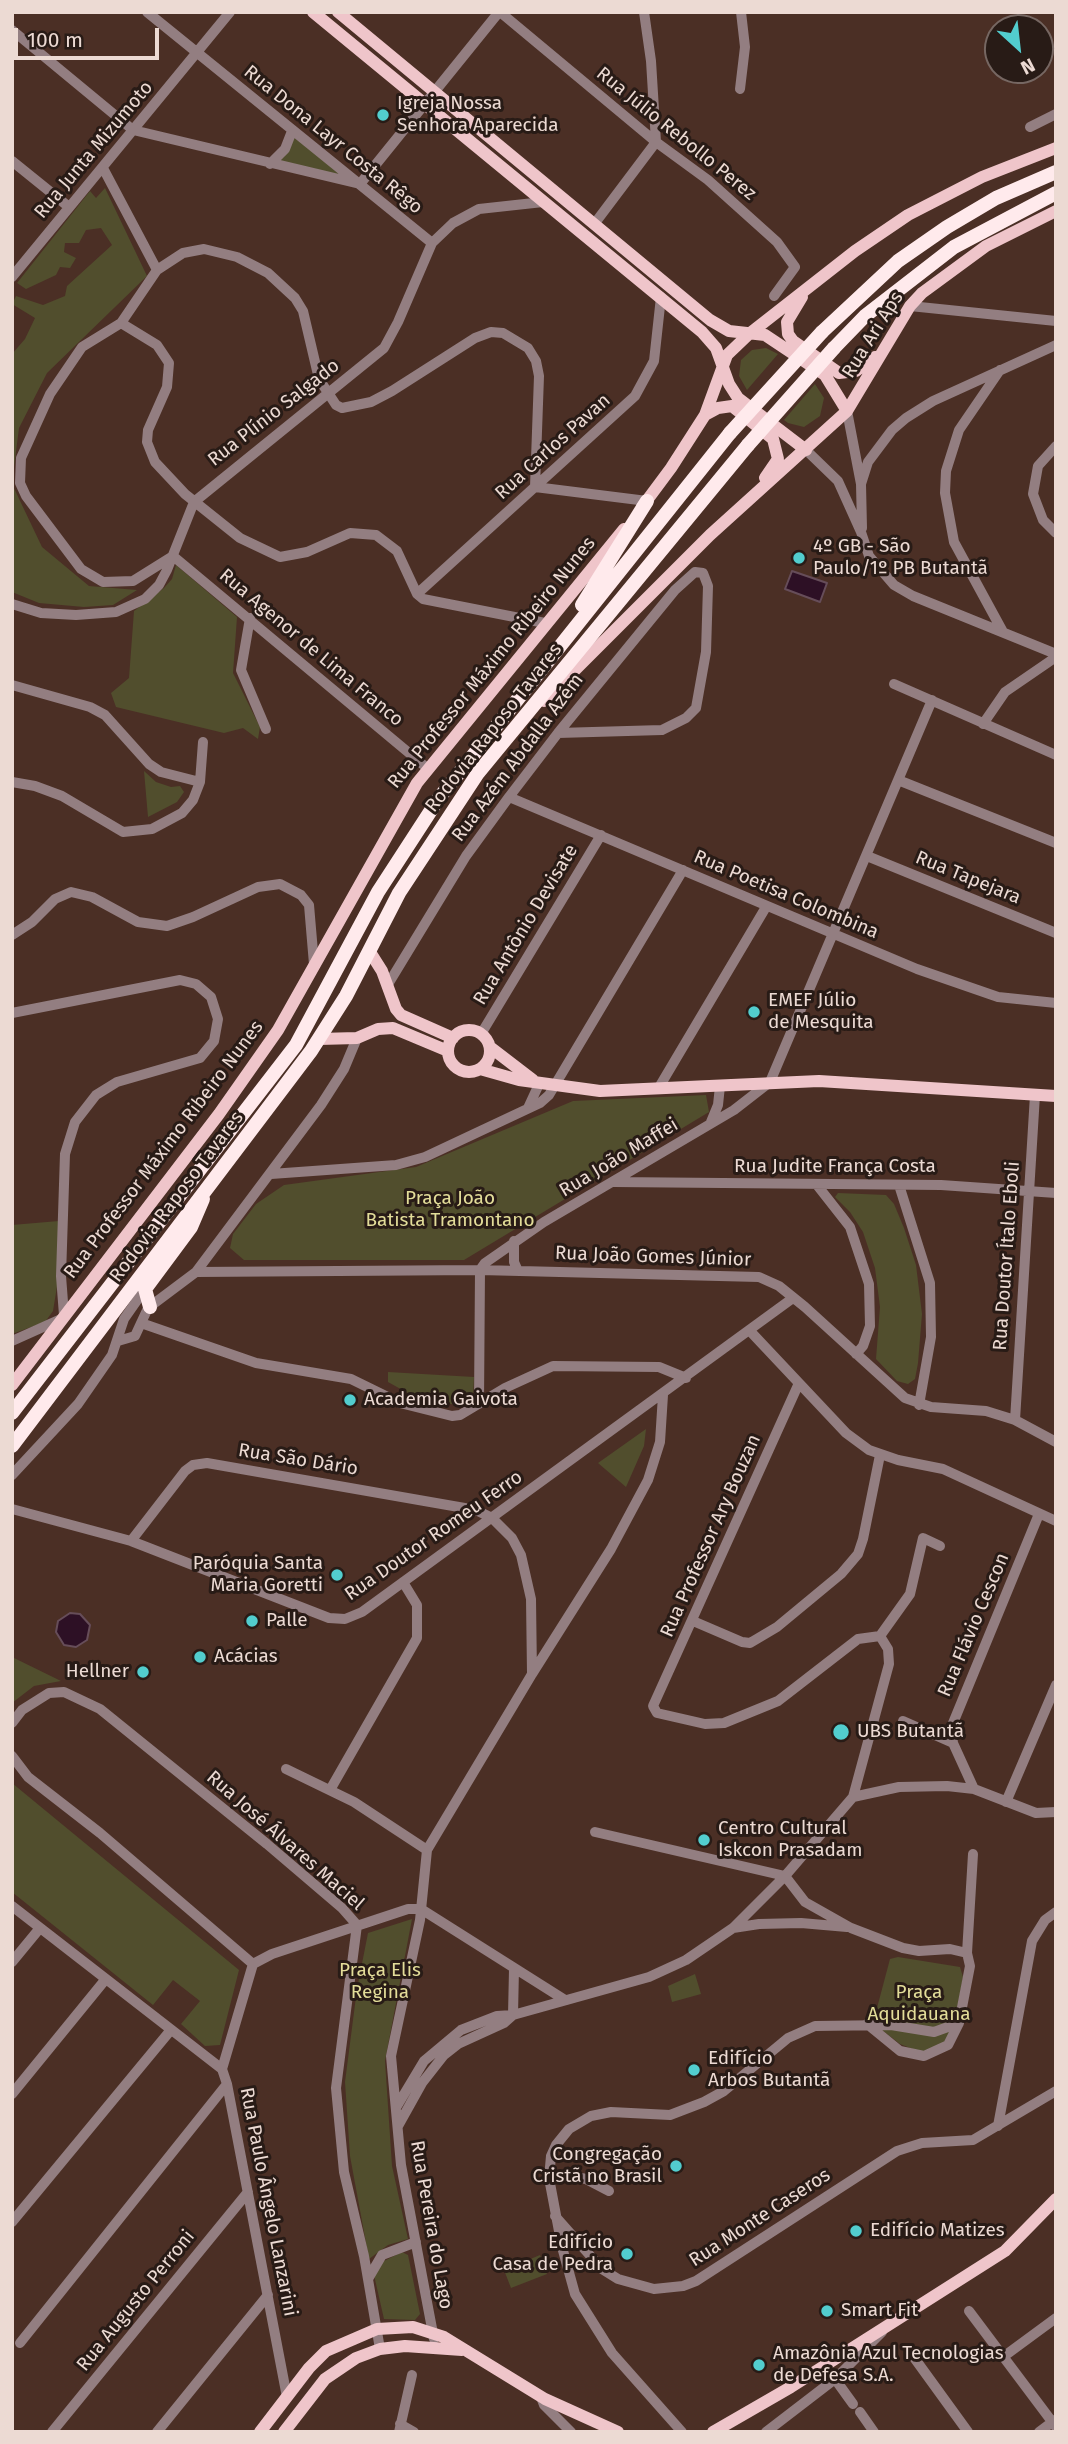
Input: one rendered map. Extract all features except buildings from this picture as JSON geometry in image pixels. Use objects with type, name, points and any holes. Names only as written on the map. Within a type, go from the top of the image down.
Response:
[{"type":"highway","name":"Rodovia Raposo Tavares","points":[[12,1413],[296,1045],[409,843],[439,798],[730,433],[822,332],[898,261],[947,227],[996,198],[1056,172]]},
{"type":"highway","name":"Rodovia Raposo Tavares","points":[[12,1446],[206,1187],[256,1127],[319,1039],[370,952],[399,893],[478,774],[748,445],[865,316],[944,253],[1056,193]]},
{"type":"highway","points":[[560,643],[647,501]]},
{"type":"highway","points":[[150,1307],[145,1289],[191,1227],[206,1187]]},
{"type":"main road","points":[[313,12],[708,338],[716,348],[738,398],[806,450]]},
{"type":"main road","points":[[338,12],[710,320],[729,331],[772,339],[825,375],[847,411]]},
{"type":"main road","name":"Rua Professor Máximo Ribeiro Nunes","points":[[12,1385],[247,1076],[315,968],[384,836],[427,768],[647,501],[705,415],[727,355],[806,289],[908,215],[982,177],[1056,148]]},
{"type":"main road","name":"Rua Ari Aps","points":[[806,450],[847,411],[910,306],[929,286],[962,261],[1056,211]]},
{"type":"main road","points":[[806,289],[787,322],[788,334],[793,341],[839,373],[856,372],[881,353]]},
{"type":"main road","points":[[705,415],[718,408],[732,406],[772,439],[777,447],[774,467],[745,502]]},
{"type":"main road","name":"Rua Azém Abdalla Azém","points":[[518,724],[745,502],[806,450]]},
{"type":"main road","points":[[370,952],[392,1002],[401,1015],[453,1038]]},
{"type":"main road","points":[[319,1039],[357,1038],[378,1029],[393,1028],[449,1051]]},
{"type":"main road","points":[[536,1081],[490,1047],[481,1034],[466,1030],[453,1038],[449,1051],[451,1062],[459,1069],[469,1072],[480,1069],[519,1080],[600,1091],[770,1082],[851,1082],[1056,1096]]},
{"type":"main road","points":[[480,1069],[489,1059],[490,1047]]},
{"type":"main road","points":[[713,2432],[736,2421],[1005,2251],[1056,2199]]},
{"type":"main road","points":[[1030,2228],[1056,2214]]},
{"type":"main road","points":[[260,2432],[326,2351],[377,2329],[413,2327],[433,2332],[541,2397],[618,2432]]},
{"type":"main road","points":[[284,2432],[333,2371],[380,2349],[405,2346],[465,2350]]},
{"type":"main road","points":[[736,2421],[744,2432]]},
{"type":"street","name":"Rua Dona Layr Costa Rêgo","points":[[147,12],[432,243]]},
{"type":"street","name":"Rua Junta Mizumoto","points":[[12,277],[230,12]]},
{"type":"street","points":[[12,30],[134,130],[360,184],[500,12]]},
{"type":"street","name":"Rua Júlio Rebollo Perez","points":[[500,12],[656,142],[708,180],[777,242],[795,267],[774,296]]},
{"type":"street","points":[[595,223],[656,142],[653,74],[643,12]]},
{"type":"street","points":[[740,89],[745,47],[741,12]]},
{"type":"street","points":[[1030,127],[1056,114]]},
{"type":"street","points":[[270,164],[285,149],[292,131]]},
{"type":"street","points":[[12,161],[69,207]]},
{"type":"street","points":[[103,168],[157,270]]},
{"type":"street","name":"Rua Plínio Salgado","points":[[12,604],[41,613],[116,612],[145,599],[159,585],[194,502],[383,348],[392,337],[432,243],[453,223],[479,209],[543,202]]},
{"type":"street","points":[[173,556],[133,581],[103,582],[81,569],[34,508],[20,483],[25,446],[69,363],[90,339],[121,323],[157,270],[183,253],[204,249],[237,257],[268,273],[295,298],[303,311],[319,379],[336,405],[342,408],[371,402],[475,338],[491,332],[503,332],[528,348],[536,361],[539,376],[535,487],[647,501]]},
{"type":"street","name":"Rua Carlos Pavan","points":[[416,594],[635,396],[645,382],[654,360],[661,297]]},
{"type":"street","points":[[910,306],[1056,321]]},
{"type":"street","points":[[121,323],[157,345],[169,363],[167,387],[148,430],[147,442],[162,473],[240,538],[280,557],[307,552],[350,533],[376,535],[397,551],[416,594],[433,602],[545,623]]},
{"type":"street","points":[[861,484],[868,462],[892,430],[906,418],[933,401],[1056,345]]},
{"type":"street","points":[[1000,370],[958,430],[946,471],[945,493],[954,542],[1003,632]]},
{"type":"street","points":[[847,411],[861,484],[861,532]]},
{"type":"street","points":[[1056,446],[1038,466],[1033,495],[1042,520],[1056,533]]},
{"type":"street","points":[[806,450],[838,481],[869,556],[894,585],[914,597],[1056,656]]},
{"type":"street","name":"Rua Agenor de Lima Franco","points":[[173,556],[427,768]]},
{"type":"street","name":"Rua Azém Abdalla Azém","points":[[387,986],[467,856],[509,797],[558,733],[675,590],[690,575],[700,571],[707,579],[708,599],[705,664],[696,708],[686,718],[662,730],[558,733]]},
{"type":"street","points":[[250,618],[241,670],[267,729]]},
{"type":"street","points":[[984,724],[1004,692],[1056,656]]},
{"type":"street","points":[[894,684],[1056,755]]},
{"type":"street","points":[[12,685],[90,707],[105,715],[149,764],[161,772],[200,782]]},
{"type":"street","points":[[770,1082],[932,700]]},
{"type":"street","points":[[12,782],[62,796],[110,827],[136,832],[167,823],[182,813],[200,782],[203,742]]},
{"type":"street","points":[[898,780],[1056,844]]},
{"type":"street","name":"Rua Poetisa Colombina","points":[[509,797],[766,907],[977,991],[998,997],[1056,1003]]},
{"type":"street","name":"Rua Antônio Devisate","points":[[481,1034],[601,835]]},
{"type":"street","name":"Rua Tapejara","points":[[867,856],[1056,933]]},
{"type":"street","points":[[271,1174],[397,1165],[425,1157],[526,1111],[544,1100],[683,870]]},
{"type":"street","points":[[12,936],[32,922],[55,899],[71,892],[92,897],[138,922],[167,926],[258,887],[280,884],[301,895],[309,905],[315,968]]},
{"type":"street","points":[[658,1090],[766,907]]},
{"type":"street","points":[[12,1013],[180,980],[196,984],[211,997],[218,1019],[214,1041],[200,1058],[117,1082],[96,1095],[75,1122],[69,1137],[64,1166],[61,1276],[63,1317],[12,1341]]},
{"type":"street","points":[[118,1341],[135,1336],[150,1307],[197,1272],[271,1174],[344,1069],[357,1038]]},
{"type":"street","points":[[526,1111],[536,1081]]},
{"type":"street","name":"Rua João Maffei","points":[[480,1270],[492,1256],[514,1241],[708,1125],[770,1082]]},
{"type":"street","name":"Rua João Maffei","points":[[708,1125],[716,1114],[720,1086]]},
{"type":"street","name":"Rua Doutor Ítalo Eboli","points":[[1015,1420],[1035,1095]]},
{"type":"street","name":"Rua Judite França Costa","points":[[614,1182],[899,1185],[1056,1193]]},
{"type":"street","points":[[817,1185],[850,1227],[869,1284],[870,1326],[863,1346],[856,1354]]},
{"type":"street","points":[[899,1185],[930,1283],[931,1338],[919,1405]]},
{"type":"street","points":[[514,1241],[514,1262],[518,1271]]},
{"type":"street","points":[[479,1404],[480,1270]]},
{"type":"street","name":"Rua João Gomes Júnior","points":[[197,1272],[480,1270],[745,1275],[771,1281],[888,1385],[919,1405],[986,1411],[1015,1420],[1056,1443]]},
{"type":"street","points":[[12,1475],[78,1404],[112,1355],[124,1319],[145,1289]]},
{"type":"street","name":"Rua Doutor Romeu Ferro","points":[[12,1509],[131,1541],[337,1620],[362,1612],[793,1298]]},
{"type":"street","points":[[141,1323],[256,1363],[351,1379],[400,1403],[452,1416],[460,1415],[553,1366],[659,1367],[686,1378]]},
{"type":"street","points":[[750,1331],[846,1433],[880,1455],[943,1469],[1056,1521]]},
{"type":"street","name":"Rua Professor Ary Bouzan","points":[[799,1382],[693,1621],[653,1703],[657,1713],[705,1724],[724,1723],[778,1701],[858,1639],[880,1636]]},
{"type":"street","points":[[286,1769],[330,1790],[427,1850],[532,1674],[611,1549],[648,1480],[660,1442],[663,1395]]},
{"type":"street","points":[[693,1621],[750,1643],[777,1627],[841,1574],[858,1554],[863,1539],[880,1455]]},
{"type":"street","name":"Rua São Dário","points":[[131,1541],[185,1471],[198,1463],[457,1505],[492,1518]]},
{"type":"street","name":"Rua Flávio Cescon","points":[[953,1743],[951,1728],[957,1707],[995,1624],[1039,1514]]},
{"type":"street","points":[[492,1518],[512,1538],[527,1573],[534,1635],[532,1674]]},
{"type":"street","points":[[396,2107],[424,2060],[449,2037],[497,2016],[513,2015],[658,1973],[687,1960],[733,1928],[785,1876],[853,1797],[889,1664],[888,1649],[880,1636],[910,1594],[923,1538],[940,1546]]},
{"type":"street","points":[[330,1790],[417,1638],[417,1605],[402,1582]]},
{"type":"street","points":[[1006,1802],[1056,1685]]},
{"type":"street","name":"Rua José Álvares Maciel","points":[[12,1723],[22,1710],[40,1697],[57,1692],[100,1709],[267,1844],[342,1908],[357,1925],[358,1938],[343,2022],[336,2088],[344,2172],[368,2279],[380,2349]]},
{"type":"street","points":[[903,1721],[953,1743],[974,1789]]},
{"type":"street","points":[[12,1756],[28,1777],[100,1833],[253,1964]]},
{"type":"street","points":[[853,1797],[899,1787],[947,1786],[974,1789],[1036,1813],[1056,1812]]},
{"type":"street","points":[[595,1832],[785,1876],[805,1902],[851,1928],[903,1948],[967,1952]]},
{"type":"street","name":"Rua Pereira do Lago","points":[[427,1850],[421,1909],[393,2035],[391,2065],[401,2165],[436,2348]]},
{"type":"street","points":[[867,2023],[900,2051],[924,2056],[948,2045],[959,2023],[971,1966],[967,1952],[973,1854]]},
{"type":"street","name":"Rua Paulo Ângelo Lanzarini","points":[[12,1906],[170,2031],[222,2068],[287,2398]]},
{"type":"street","points":[[222,2068],[253,1964],[272,1954],[408,1909],[421,1909],[565,2000]]},
{"type":"street","points":[[998,2126],[1032,1941],[1045,1920],[1056,1912]]},
{"type":"street","points":[[1045,1920],[1056,1923]]},
{"type":"street","points":[[733,1928],[801,1923],[851,1928]]},
{"type":"street","points":[[12,1962],[40,1928]]},
{"type":"street","points":[[398,2126],[427,2075],[444,2055],[458,2044],[504,2023],[513,2015],[514,1969]]},
{"type":"street","points":[[12,2094],[105,1980]]},
{"type":"street","points":[[682,2432],[595,2330],[575,2294],[555,2216],[549,2178],[551,2156],[556,2145],[569,2129],[580,2121],[611,2112],[654,2117],[683,2111],[724,2091],[788,2038],[815,2026],[867,2023],[934,2032],[959,2023]]},
{"type":"street","points":[[12,2222],[170,2031]]},
{"type":"street","points":[[19,2343],[227,2084]]},
{"type":"street","name":"Rua Monte Caseros","points":[[555,2216],[602,2269],[618,2279],[637,2285],[670,2288],[696,2281],[897,2151],[922,2143],[964,2142],[998,2126],[1056,2091]]},
{"type":"street","points":[[549,2178],[567,2175],[586,2179],[609,2191]]},
{"type":"street","name":"Rua Augusto Perroni","points":[[52,2432],[248,2192]]},
{"type":"street","points":[[368,2279],[382,2255],[416,2242]]},
{"type":"street","points":[[157,2432],[268,2295]]},
{"type":"street","points":[[969,2311],[1054,2423],[1039,2432]]},
{"type":"street","points":[[1003,2357],[1056,2318]]},
{"type":"street","points":[[766,2432],[778,2428],[860,2358],[888,2325]]},
{"type":"street","points":[[910,2352],[968,2432]]},
{"type":"street","points":[[412,2375],[399,2428],[414,2432]]},
{"type":"street","points":[[835,2379],[874,2432]]},
{"type":"street","points":[[541,2397],[544,2405],[571,2432]]},
{"type":"green space","points":[[294,134],[351,181],[275,163]]},
{"type":"green space","points":[[105,188],[147,276],[47,373],[19,428],[12,483],[12,354],[25,339],[35,318],[12,304],[16,296],[43,305],[65,296],[67,286],[112,245],[101,228],[86,230],[79,243],[65,243],[64,252],[76,258],[70,268],[60,267],[56,275],[26,289],[17,283],[90,191],[96,198]]},
{"type":"green space","points":[[766,348],[778,354],[747,390],[739,376],[741,360],[752,350]]},
{"type":"green space","points":[[815,384],[824,398],[820,416],[804,427],[784,420]]},
{"type":"green space","points":[[12,484],[42,547],[89,586],[137,590],[113,605],[84,607],[39,603],[12,592]]},
{"type":"green space","points":[[176,565],[237,617],[233,673],[260,727],[258,739],[243,728],[224,733],[116,707],[111,693],[129,678],[134,611],[164,588],[172,579]]},
{"type":"green space","points":[[144,771],[156,782],[171,787],[180,786],[184,792],[177,802],[148,817]]},
{"type":"green space","name":"Praça João Batista Tramontano","points":[[706,1095],[709,1112],[464,1260],[244,1260],[230,1248],[233,1234],[256,1204],[284,1185],[416,1167],[573,1101]]},
{"type":"green space","points":[[838,1193],[886,1195],[894,1204],[904,1228],[916,1265],[922,1314],[915,1379],[908,1384],[897,1381],[876,1359],[880,1307],[875,1268],[863,1232],[850,1212],[835,1197]]},
{"type":"green space","points":[[59,1221],[61,1262],[53,1311],[45,1322],[12,1334],[12,1225]]},
{"type":"green space","points":[[388,1372],[474,1377],[473,1399],[461,1406],[415,1397],[388,1382]]},
{"type":"green space","points":[[646,1429],[644,1446],[626,1487],[598,1463]]},
{"type":"green space","points":[[12,1657],[61,1681],[34,1686],[12,1703]]},
{"type":"green space","points":[[12,1783],[239,1970],[220,2045],[205,2046],[181,2024],[200,2001],[173,1980],[153,2005],[12,1892]]},
{"type":"green space","name":"Praça Elis Regina","points":[[412,1919],[385,2061],[392,2166],[408,2239],[388,2245],[369,2259],[350,2156],[345,2082],[357,1989],[368,1933]]},
{"type":"green space","name":"Praça Aquidauana","points":[[898,1957],[960,1967],[963,1977],[952,2036],[940,2049],[920,2052],[900,2044],[873,2023],[890,1959]]},
{"type":"green space","points":[[695,1974],[701,1994],[672,2002],[668,1986]]},
{"type":"green space","points":[[402,2252],[408,2255],[420,2314],[415,2320],[384,2319],[374,2275],[382,2262]]},
{"type":"green space","points":[[540,2255],[547,2274],[511,2288],[504,2270]]},
{"type":"shaded area","points":[[792,571],[827,583],[820,602],[785,589]]},
{"type":"shaded area","points":[[70,1613],[80,1614],[90,1625],[87,1640],[76,1647],[64,1645],[56,1632],[58,1621]]},
{"type":"place","name":"Igreja Nossa Senhora Aparecida","points":[[383,115]]},
{"type":"place","name":"4º GB - São Paulo/1º PB Butantã","points":[[799,558]]},
{"type":"place","name":"EMEF Júlio de Mesquita","points":[[754,1012]]},
{"type":"place","name":"Academia Gaivota","points":[[350,1400]]},
{"type":"place","name":"Paróquia Santa Maria Goretti","points":[[337,1575]]},
{"type":"place","name":"Palle","points":[[252,1621]]},
{"type":"place","name":"Acácias","points":[[200,1657]]},
{"type":"place","name":"Hellner","points":[[143,1672]]},
{"type":"place","name":"UBS Butantã","points":[[841,1732]]},
{"type":"place","name":"Centro Cultural Iskcon Prasadam","points":[[704,1840]]},
{"type":"place","name":"Edifício Arbos Butantã","points":[[694,2070]]},
{"type":"place","name":"Congregação Cristã no Brasil","points":[[676,2166]]},
{"type":"place","name":"Edifício Matizes","points":[[856,2231]]},
{"type":"place","name":"Edifício Casa de Pedra","points":[[627,2254]]},
{"type":"place","name":"Smart Fit","points":[[827,2311]]},
{"type":"place","name":"Amazônia Azul Tecnologias de Defesa S.A.","points":[[759,2365]]}]
